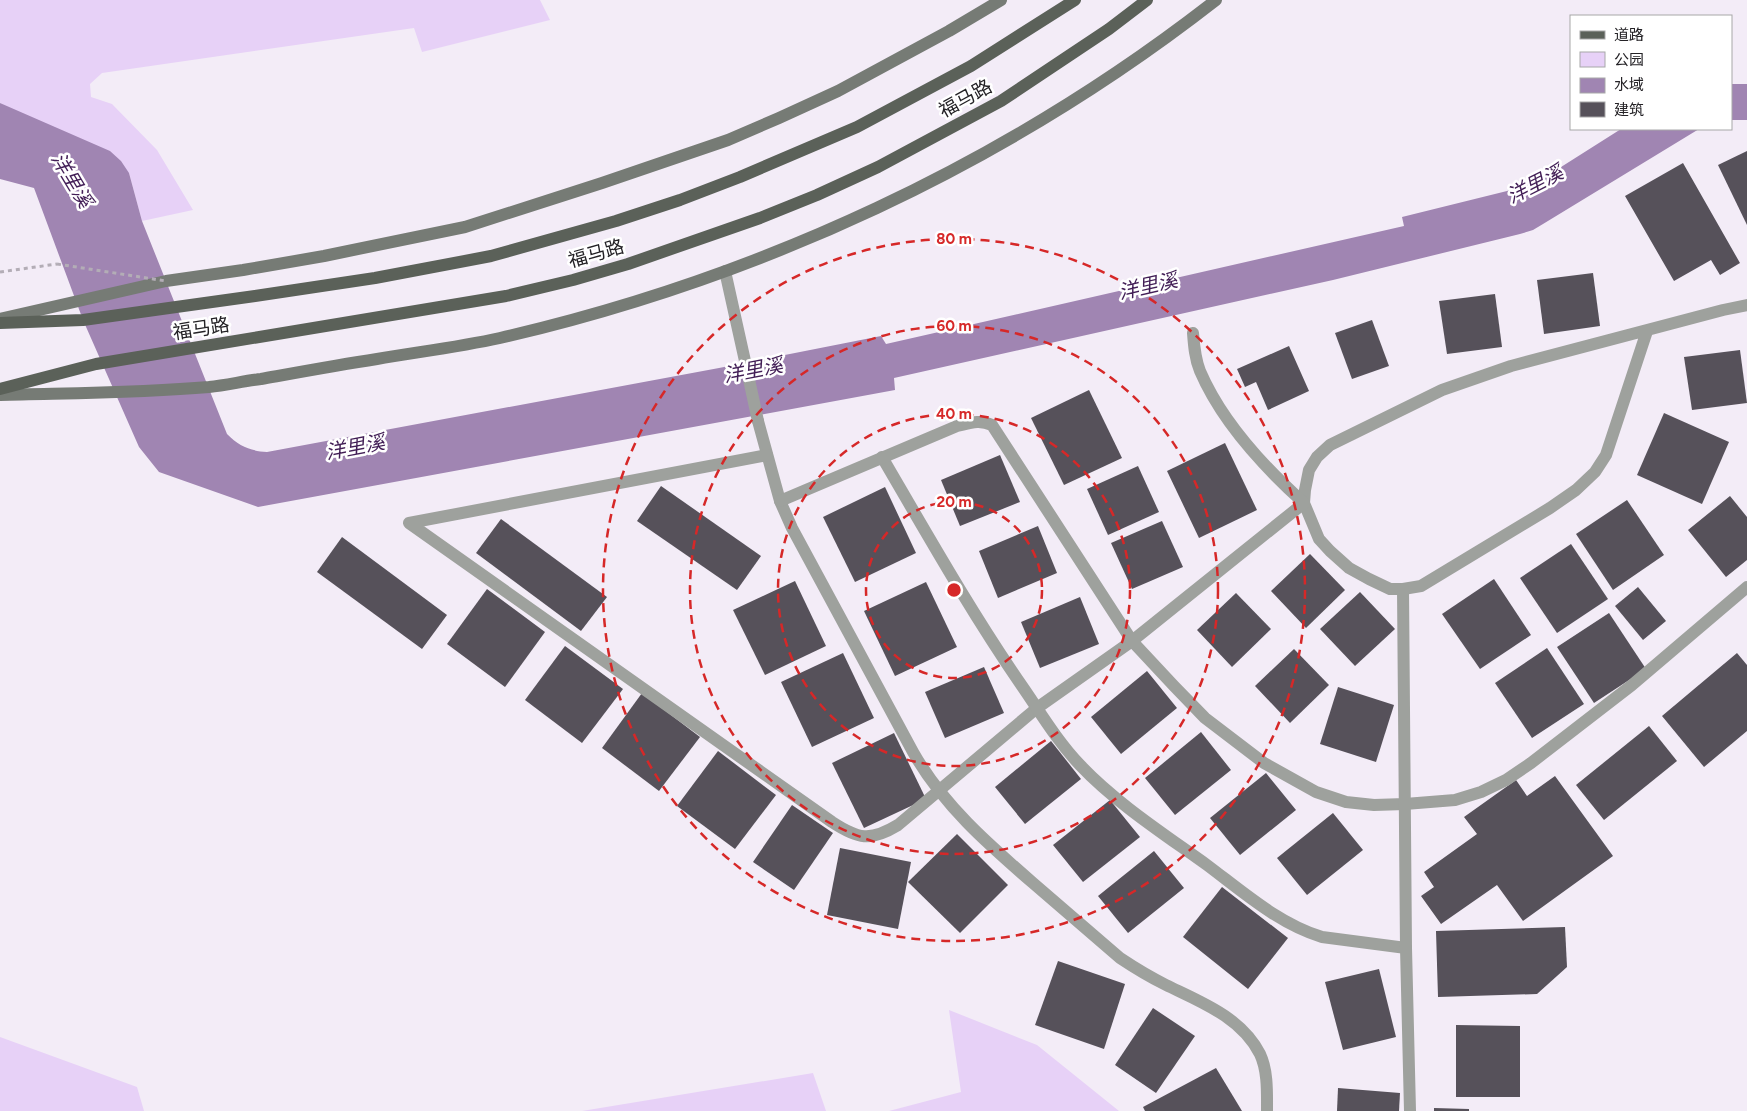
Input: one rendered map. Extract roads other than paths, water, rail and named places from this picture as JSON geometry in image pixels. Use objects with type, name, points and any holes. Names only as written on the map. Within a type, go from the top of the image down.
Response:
[{"type":"main road","points":[[0,319],[166,281],[324,256],[465,227],[728,140],[838,91],[949,31],[1001,0]]},
{"type":"main road","name":"福马路","points":[[0,323],[83,320],[375,278],[491,256],[608,223],[680,200],[800,153],[857,127],[971,66],[1075,0]]},
{"type":"main road","name":"福马路","points":[[0,389],[96,364],[506,296],[573,280],[628,264],[760,218],[817,195],[878,167],[1001,100],[1109,29],[1147,0]]},
{"type":"main road","points":[[0,395],[113,392],[212,386],[497,338],[580,317],[673,289],[771,254],[888,203],[985,154],[1086,93],[1216,0]]},
{"type":"street","points":[[726,271],[758,422],[780,501],[792,528],[925,774],[938,791],[986,843],[1120,958],[1143,973],[1210,1005],[1240,1028],[1252,1041],[1260,1056],[1265,1072],[1267,1111]]},
{"type":"street","points":[[767,455],[408,523],[849,834],[863,837],[877,836],[898,825],[1037,708],[1132,641],[1304,503],[1309,470],[1317,456],[1330,445],[1442,390],[1511,366],[1747,306]]},
{"type":"street","points":[[1193,334],[1195,355],[1200,370],[1212,393],[1248,446],[1267,468],[1304,503],[1319,539],[1349,568],[1390,588],[1403,589],[1420,586],[1550,508],[1576,490],[1595,472],[1606,455],[1647,331]]},
{"type":"street","points":[[780,501],[957,426],[973,422],[984,422],[992,425],[1132,641],[1205,718],[1235,742],[1290,779],[1316,792],[1346,802],[1374,805],[1456,800],[1481,792],[1506,780],[1632,686],[1747,587]]},
{"type":"street","points":[[882,457],[983,628],[1064,747],[1094,779],[1164,834],[1272,912],[1309,933],[1322,937],[1406,948]]},
{"type":"street","points":[[1403,589],[1406,948],[1410,1111]]},
{"type":"water","points":[[1732,84],[1747,84],[1747,120],[1732,120]]},
{"type":"water","name":"洋里溪","points":[[0,103],[110,151],[121,161],[129,173],[142,221],[227,434],[245,447],[267,452],[881,336],[886,344],[1404,226],[1402,217],[1507,191],[1550,174],[1619,130],[1697,130],[1533,230],[1520,234],[1333,280],[894,378],[895,390],[258,507],[159,472],[139,447],[83,320],[34,188],[0,179]]}]
